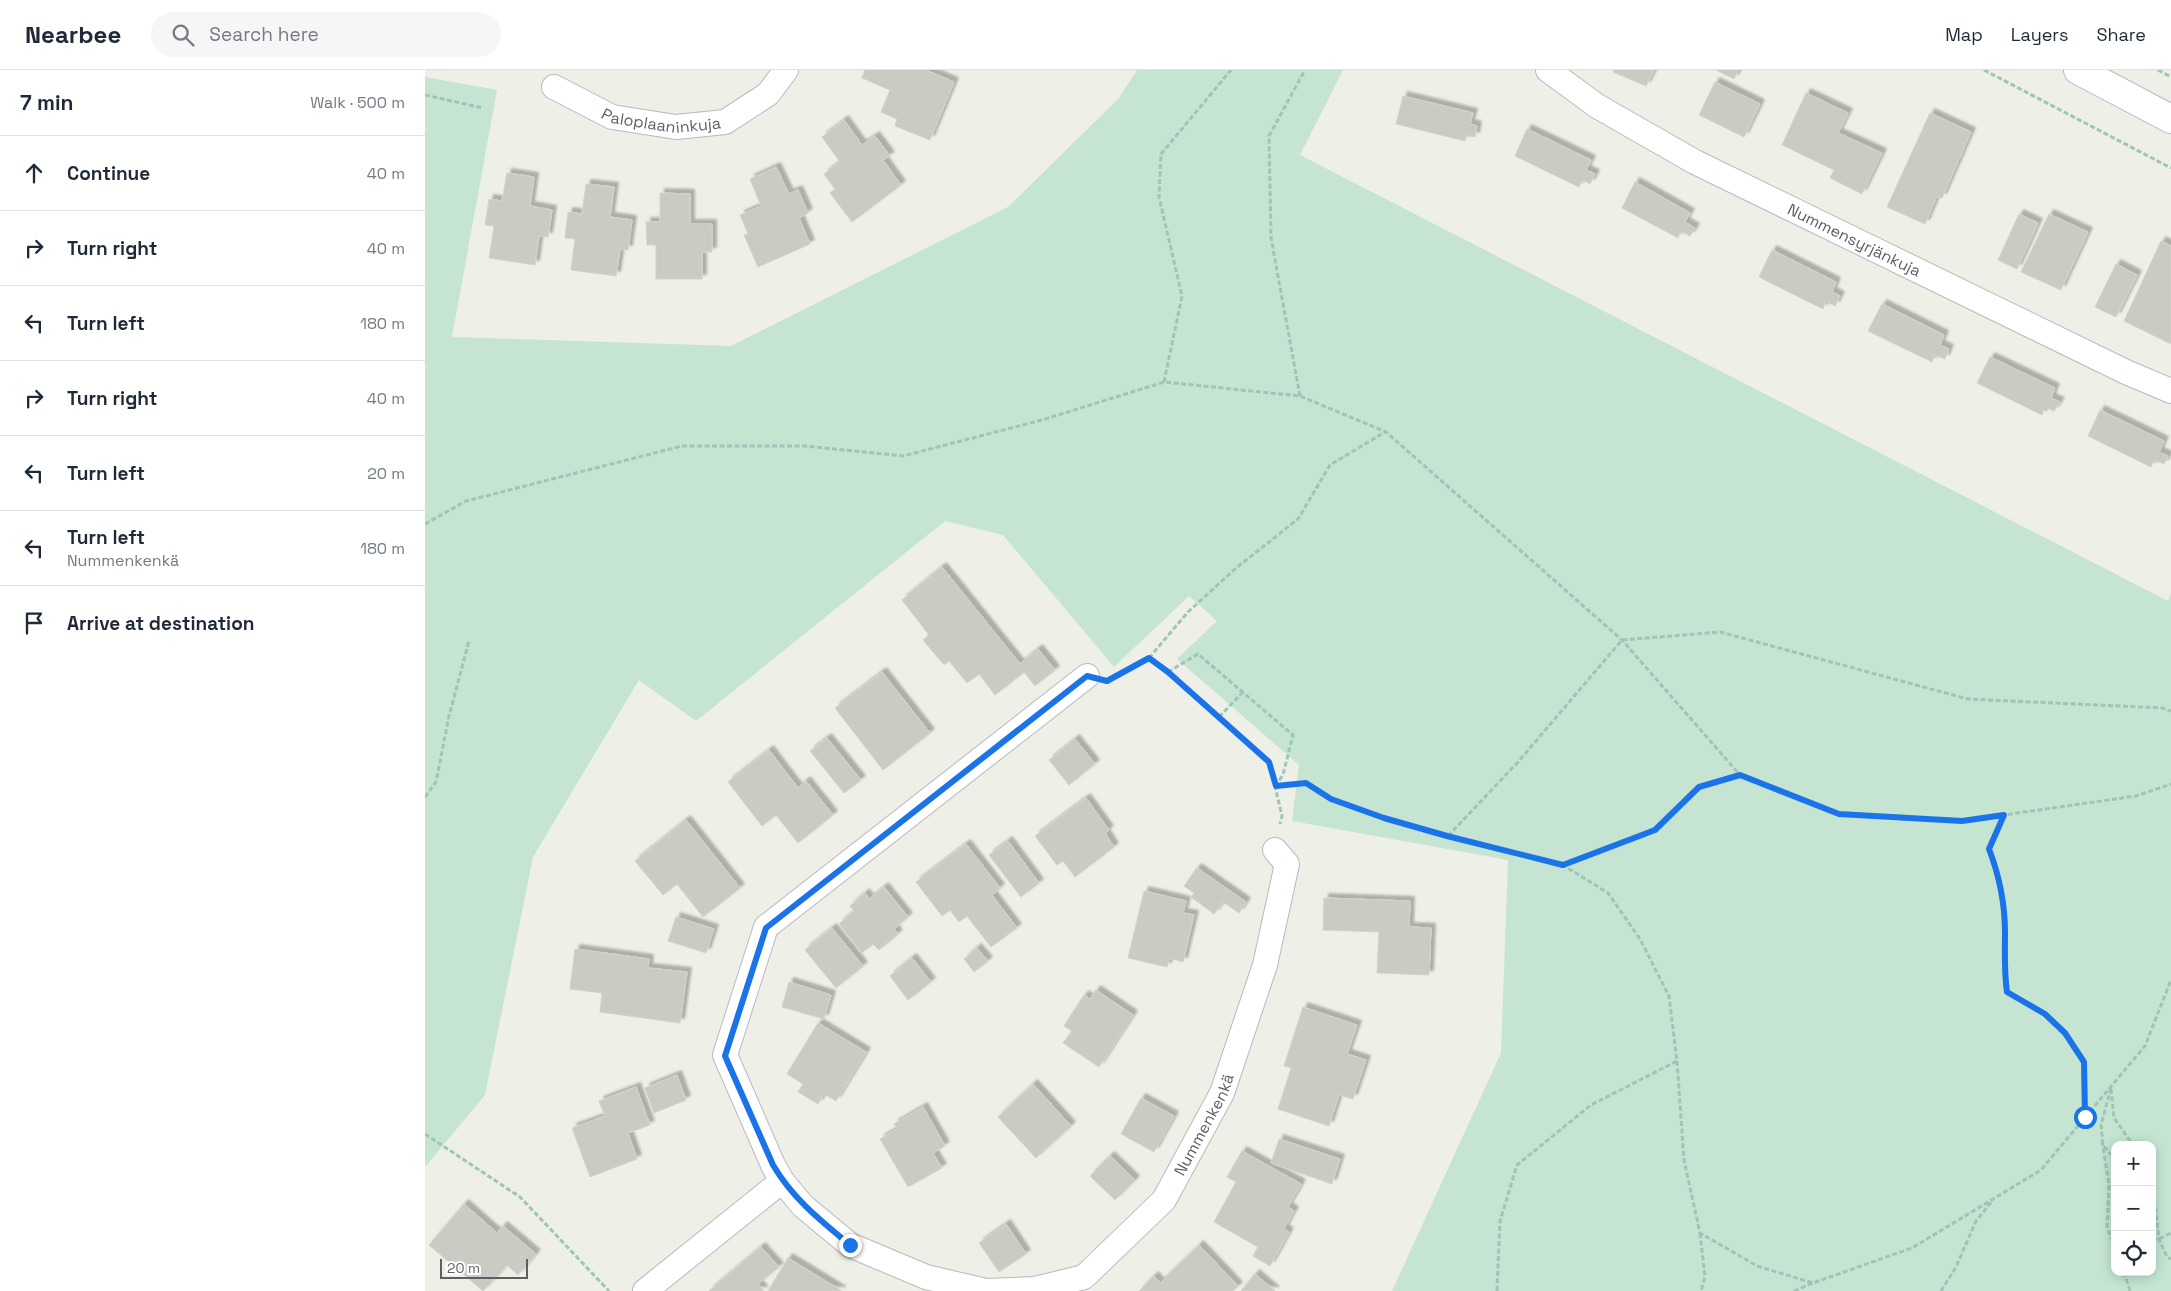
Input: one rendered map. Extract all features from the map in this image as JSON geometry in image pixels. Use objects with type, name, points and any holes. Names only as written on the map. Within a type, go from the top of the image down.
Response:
[{"type":"street","name":"Paloplaaninkuja","points":[[554,87],[612,117],[675,127],[725,122],[768,94],[786,70]]},
{"type":"street","name":"Nummensyrjänkuja","points":[[1548,70],[1597,106],[1695,162],[2117,368],[2171,391]]},
{"type":"street","points":[[2078,70],[2171,119]]},
{"type":"street","name":"Nummenkenkä","points":[[1087,676],[766,928],[725,1056],[773,1165],[782,1181],[803,1206],[850,1245],[926,1277],[987,1291],[1035,1288],[1084,1277],[1164,1200],[1222,1093],[1265,964],[1287,864],[1275,850]]},
{"type":"street","points":[[645,1291],[782,1181]]},
{"type":"path","points":[[1164,382],[1182,296],[1159,197],[1161,154],[1231,70]]},
{"type":"path","points":[[1300,396],[1271,238],[1269,136],[1305,70]]},
{"type":"path","points":[[1984,70],[2171,168]]},
{"type":"path","points":[[2158,70],[2171,77]]},
{"type":"path","points":[[425,95],[483,108]]},
{"type":"path","points":[[425,524],[465,500],[682,446],[805,446],[903,456],[1043,420],[1164,382],[1300,396],[1386,432],[1622,640],[1740,775],[1839,814],[1962,821],[2136,796],[2171,784]]},
{"type":"path","points":[[1087,676],[1107,681],[1149,658],[1188,612],[1236,568],[1298,519],[1330,465],[1386,432]]},
{"type":"path","points":[[1447,836],[1519,762],[1622,640],[1721,632],[1968,699],[2162,708],[2171,711]]},
{"type":"path","points":[[425,797],[436,782],[449,716],[469,642]]},
{"type":"path","points":[[1168,672],[1198,654],[1293,735],[1283,775],[1276,786]]},
{"type":"path","points":[[1149,658],[1168,672],[1269,762],[1282,816],[1275,850]]},
{"type":"path","points":[[1219,717],[1243,692]]},
{"type":"path","points":[[1563,865],[1655,830],[1699,787],[1740,775]]},
{"type":"path","points":[[1276,786],[1306,783],[1331,799],[1384,818],[1563,865],[1608,893],[1640,939],[1669,996],[1677,1061],[1684,1160],[1699,1233],[1705,1277],[1701,1291]]},
{"type":"path","points":[[2004,815],[1989,849],[1996,866],[2002,906],[2005,932],[2003,967],[2007,992],[2045,1014],[2065,1033],[2084,1062],[2085,1117]]},
{"type":"path","points":[[1794,1291],[1912,1248],[2041,1170],[2145,1046],[2171,980]]},
{"type":"path","points":[[1497,1291],[1501,1221],[1517,1165],[1591,1105],[1677,1061]]},
{"type":"path","points":[[2111,1086],[2114,1118],[2130,1141]]},
{"type":"path","points":[[2111,1086],[2101,1125],[2109,1185],[2107,1227],[2111,1238]]},
{"type":"path","points":[[425,1134],[520,1198],[609,1291]]},
{"type":"path","points":[[2103,1145],[2111,1154]]},
{"type":"path","points":[[2153,1186],[2159,1239],[2167,1257],[2171,1259]]},
{"type":"path","points":[[1941,1291],[1956,1267],[1976,1221],[1993,1199]]},
{"type":"path","points":[[1699,1233],[1757,1266],[1813,1283]]},
{"type":"path","points":[[2156,1239],[2171,1233]]},
{"type":"path","points":[[2125,1276],[2130,1291]]},
{"type":"green space","points":[[1137,70],[1343,70],[1300,155],[2168,601],[2171,593],[2171,1291],[1392,1291],[1501,1053],[1508,860],[1292,821],[1299,765],[1177,659],[1217,621],[1189,596],[1114,667],[1003,535],[945,521],[696,721],[639,680],[533,857],[485,1095],[425,1167],[425,77],[497,90],[452,337],[731,346],[1008,207],[1119,98]]},
{"type":"building","points":[[865,70],[929,70],[954,82],[930,140],[895,126],[897,119],[881,112],[890,90],[862,78]]},
{"type":"building","points":[[1614,70],[1654,70],[1646,86],[1613,72]]},
{"type":"building","points":[[1716,70],[1738,70],[1734,79]]},
{"type":"building","points":[[1715,82],[1760,104],[1744,137],[1699,115]]},
{"type":"building","points":[[1806,93],[1848,113],[1838,133],[1882,153],[1862,194],[1830,178],[1834,170],[1782,145]]},
{"type":"building","points":[[1403,96],[1473,113],[1470,124],[1477,126],[1475,137],[1466,135],[1465,141],[1396,124]]},
{"type":"building","points":[[1930,113],[1971,132],[1942,198],[1937,196],[1925,224],[1887,207]]},
{"type":"building","points":[[844,120],[862,145],[875,136],[890,156],[883,160],[901,185],[852,222],[830,193],[835,189],[824,174],[840,162],[822,137]]},
{"type":"building","points":[[1527,129],[1591,160],[1586,170],[1595,174],[1590,184],[1582,180],[1579,187],[1515,156]]},
{"type":"building","points":[[776,167],[789,194],[798,190],[808,213],[799,218],[810,244],[758,267],[744,235],[748,234],[740,215],[761,206],[750,179]]},
{"type":"building","points":[[507,173],[534,177],[530,206],[552,210],[548,237],[539,236],[535,265],[489,258],[494,226],[485,225],[489,199],[502,201]]},
{"type":"building","points":[[1635,182],[1690,213],[1685,222],[1695,228],[1690,236],[1681,231],[1678,238],[1622,208]]},
{"type":"building","points":[[586,184],[614,187],[610,217],[632,220],[628,250],[620,249],[616,276],[571,270],[575,239],[565,238],[568,212],[582,214]]},
{"type":"building","points":[[660,193],[690,194],[690,224],[712,224],[712,252],[702,252],[702,279],[656,279],[656,245],[647,245],[646,222],[660,222]]},
{"type":"building","points":[[2019,214],[2038,223],[2017,269],[1998,260]]},
{"type":"building","points":[[2049,214],[2088,232],[2061,290],[2021,272]]},
{"type":"building","points":[[2161,241],[2171,246],[2171,344],[2124,321]]},
{"type":"building","points":[[1772,250],[1836,282],[1832,292],[1840,296],[1835,306],[1826,301],[1823,309],[1759,277]]},
{"type":"building","points":[[2116,264],[2137,275],[2116,317],[2095,307]]},
{"type":"building","points":[[1882,304],[1944,335],[1940,345],[1949,349],[1945,359],[1935,355],[1932,362],[1868,331]]},
{"type":"building","points":[[1990,357],[2055,388],[2051,398],[2060,402],[2054,411],[2045,407],[2042,415],[1977,383]]},
{"type":"building","points":[[2100,410],[2164,441],[2159,452],[2168,456],[2164,464],[2154,460],[2151,467],[2088,436]]},
{"type":"building","points":[[942,567],[1020,664],[1038,649],[1055,670],[1035,686],[1024,672],[995,695],[979,674],[967,683],[949,661],[944,665],[923,640],[929,635],[902,600]]},
{"type":"building","points":[[882,672],[930,733],[883,770],[835,708]]},
{"type":"building","points":[[827,738],[861,780],[844,793],[810,751]]},
{"type":"building","points":[[1075,739],[1095,764],[1069,785],[1049,760]]},
{"type":"building","points":[[769,750],[798,788],[806,781],[833,815],[798,843],[776,815],[762,826],[728,782]]},
{"type":"building","points":[[1086,798],[1109,830],[1105,833],[1114,847],[1075,877],[1063,861],[1057,865],[1035,836]]},
{"type":"building","points":[[686,820],[740,888],[703,917],[677,884],[663,895],[635,861]]},
{"type":"building","points":[[1008,841],[1039,883],[1021,897],[989,855]]},
{"type":"building","points":[[966,844],[1000,888],[992,895],[1017,928],[991,947],[967,916],[959,922],[950,910],[942,916],[916,882]]},
{"type":"building","points":[[1197,868],[1246,902],[1239,913],[1223,902],[1214,914],[1191,897],[1194,893],[1184,886]]},
{"type":"building","points":[[884,887],[908,917],[894,929],[898,934],[879,950],[873,944],[862,953],[839,924],[854,911],[850,906],[865,893],[869,899]]},
{"type":"building","points":[[1144,891],[1186,901],[1183,913],[1194,915],[1183,962],[1169,958],[1167,967],[1128,958]]},
{"type":"building","points":[[1324,898],[1410,901],[1409,927],[1431,928],[1429,975],[1377,973],[1379,932],[1323,930]]},
{"type":"building","points":[[676,917],[714,929],[706,953],[668,941]]},
{"type":"building","points":[[832,928],[863,966],[836,988],[805,950]]},
{"type":"building","points":[[977,948],[988,961],[974,972],[964,959]]},
{"type":"building","points":[[575,949],[649,959],[648,968],[687,972],[680,1023],[600,1012],[602,993],[570,989]]},
{"type":"building","points":[[912,958],[931,982],[908,1000],[890,976]]},
{"type":"building","points":[[789,982],[831,995],[824,1019],[782,1007]]},
{"type":"building","points":[[1096,990],[1133,1015],[1099,1067],[1063,1043],[1072,1031],[1064,1026],[1084,995],[1090,999]]},
{"type":"building","points":[[1303,1007],[1357,1025],[1347,1054],[1366,1060],[1353,1099],[1339,1095],[1329,1126],[1278,1109],[1291,1068],[1284,1066]]},
{"type":"building","points":[[818,1023],[866,1052],[836,1101],[824,1094],[818,1104],[798,1092],[803,1084],[787,1074]]},
{"type":"building","points":[[677,1075],[686,1100],[654,1113],[645,1088]]},
{"type":"building","points":[[1033,1084],[1071,1126],[1036,1158],[998,1117]]},
{"type":"building","points":[[636,1087],[650,1125],[628,1133],[637,1159],[590,1177],[572,1128],[605,1116],[599,1101]]},
{"type":"building","points":[[1141,1098],[1174,1116],[1154,1152],[1121,1134]]},
{"type":"building","points":[[923,1107],[945,1146],[933,1153],[942,1168],[908,1187],[880,1139],[897,1129],[894,1124]]},
{"type":"building","points":[[1279,1139],[1340,1159],[1332,1184],[1271,1163]]},
{"type":"building","points":[[1242,1151],[1301,1184],[1288,1207],[1294,1211],[1284,1229],[1289,1232],[1270,1266],[1253,1256],[1258,1247],[1214,1222],[1236,1182],[1227,1177]]},
{"type":"building","points":[[1110,1156],[1135,1180],[1115,1200],[1090,1176]]},
{"type":"building","points":[[464,1204],[497,1233],[503,1226],[536,1254],[518,1275],[507,1265],[483,1291],[429,1245]]},
{"type":"building","points":[[1006,1224],[1026,1254],[999,1272],[979,1243]]},
{"type":"building","points":[[1199,1245],[1238,1286],[1233,1291],[1139,1291],[1154,1276],[1160,1283]]},
{"type":"building","points":[[761,1247],[779,1267],[758,1284],[764,1291],[709,1291]]},
{"type":"building","points":[[788,1258],[842,1291],[768,1291]]},
{"type":"building","points":[[1255,1274],[1275,1291],[1241,1291]]},
{"type":"route","points":[[850,1245],[803,1206],[782,1181],[773,1165],[725,1056],[766,928],[795,903],[1087,676],[1107,681],[1149,658],[1168,672],[1269,762],[1276,786],[1306,783],[1331,799],[1384,818],[1563,865],[1655,830],[1699,787],[1740,775],[1839,814],[1962,821],[2004,815],[1989,849],[1996,866],[2000,889],[2005,932],[2003,967],[2007,992],[2045,1014],[2065,1033],[2084,1062],[2085,1117]]}]
